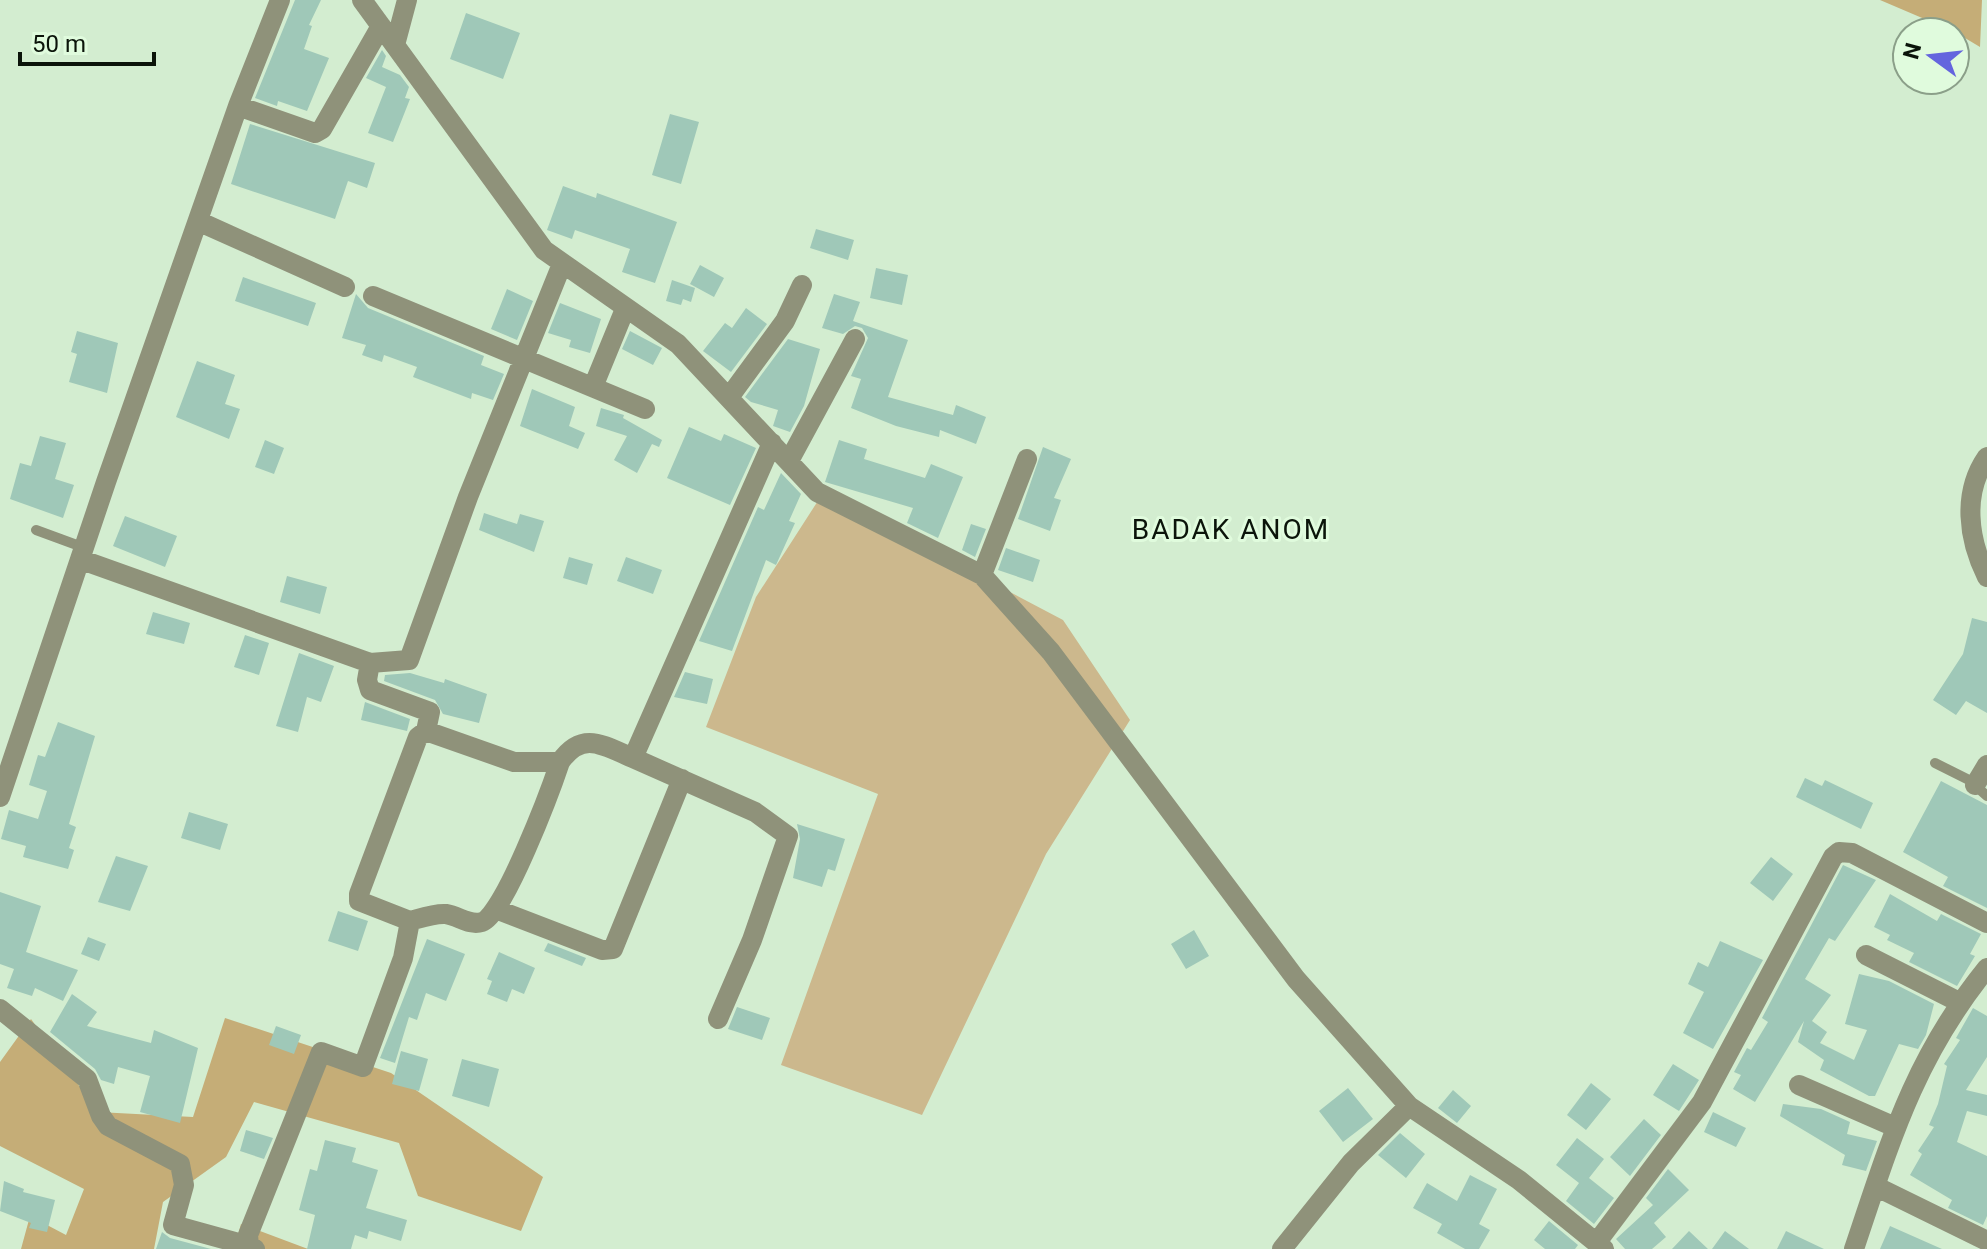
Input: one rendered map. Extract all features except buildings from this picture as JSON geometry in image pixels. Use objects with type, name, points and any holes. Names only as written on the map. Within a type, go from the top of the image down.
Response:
[{"type":"street","points":[[0,797],[33,689],[200,222],[238,106],[280,0]]},
{"type":"street","points":[[362,0],[524,226],[562,264],[678,344],[730,396],[802,479],[835,503],[982,575],[1051,652],[1296,979],[1409,1106],[1519,1180],[1600,1246],[1702,1102],[1833,857],[1839,852],[1852,853],[1987,923]]},
{"type":"street","points":[[395,45],[407,0]]},
{"type":"street","points":[[238,106],[315,133],[322,129],[381,26]]},
{"type":"street","points":[[200,222],[345,287]]},
{"type":"street","points":[[83,554],[370,663],[409,660],[468,497],[562,264]]},
{"type":"street","points":[[730,396],[785,321],[802,285]]},
{"type":"street","points":[[373,296],[645,409]]},
{"type":"street","points":[[593,387],[625,309]]},
{"type":"street","points":[[789,461],[855,339]]},
{"type":"street","points":[[633,758],[772,443]]},
{"type":"street","points":[[1987,457],[1975,474],[1969,511],[1987,577]]},
{"type":"street","points":[[982,575],[1027,459]]},
{"type":"street","points":[[370,663],[367,680],[370,690],[430,712],[426,731],[418,737],[359,894],[359,901],[366,906],[410,921],[445,914],[472,923],[486,921],[498,910],[506,885],[537,827],[560,762],[570,747],[582,741],[607,746],[755,812],[788,836],[752,940],[718,1019]]},
{"type":"street","points":[[426,731],[514,762],[560,762]]},
{"type":"street","points":[[1981,790],[1987,765]]},
{"type":"street","points":[[498,910],[602,950],[613,949],[682,779]]},
{"type":"street","points":[[252,1247],[248,1235],[321,1052],[363,1067],[403,958],[410,921]]},
{"type":"street","points":[[1866,955],[1959,1002]]},
{"type":"street","points":[[1854,1249],[1895,1127],[1928,1052],[1959,1002],[1987,968]]},
{"type":"street","points":[[0,1009],[87,1079],[108,1126],[180,1164],[184,1185],[173,1225],[252,1247]]},
{"type":"street","points":[[1799,1085],[1895,1127]]},
{"type":"street","points":[[1282,1249],[1351,1163],[1409,1106]]},
{"type":"street","points":[[1877,1187],[1987,1241]]},
{"type":"lane","points":[[36,530],[83,554]]},
{"type":"lane","points":[[1935,763],[1981,790]]},
{"type":"shaded area","points":[[1880,0],[1982,0],[1980,47],[1971,42],[1971,16],[1918,16]]},
{"type":"shaded area","points":[[823,493],[1063,620],[1130,720],[1046,854],[922,1115],[781,1065],[878,794],[706,727],[756,597]]},
{"type":"shaded area","points":[[225,1018],[391,1073],[543,1177],[521,1231],[418,1196],[399,1143],[254,1102],[226,1157],[163,1202],[154,1249],[21,1249],[30,1216],[66,1235],[84,1189],[0,1146],[0,1062],[31,1019],[98,1112],[193,1117]]},
{"type":"shaded area","points":[[241,1224],[308,1249],[234,1249]]},
{"type":"district","name":"BADAK ANOM","points":[[1231,529]]}]
